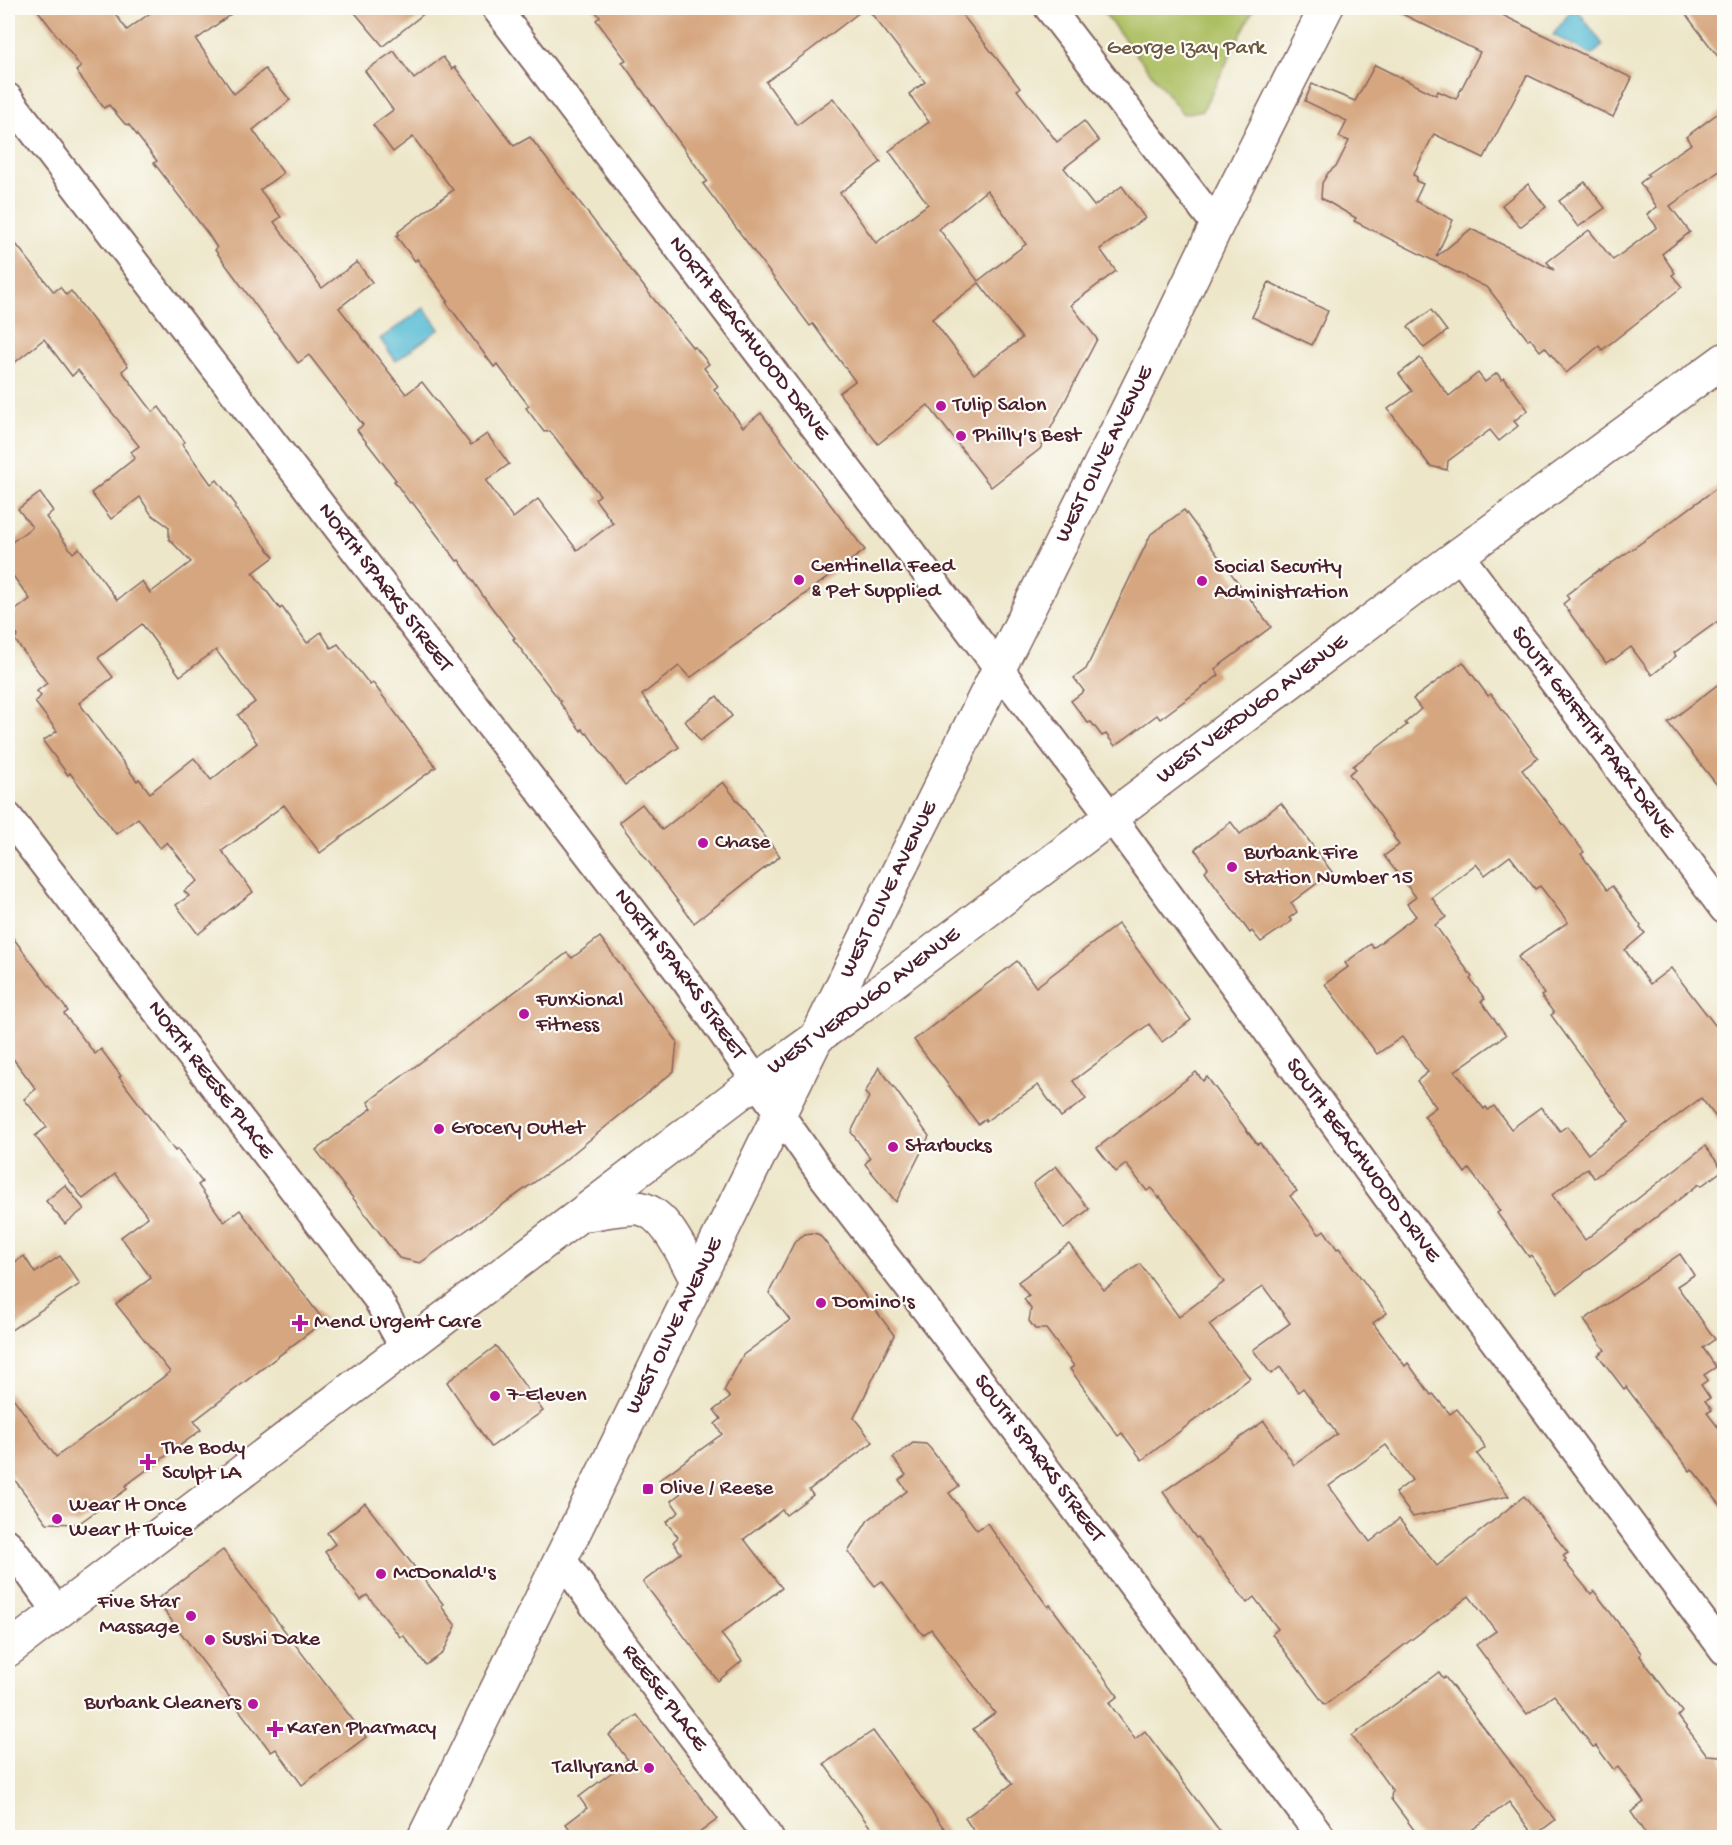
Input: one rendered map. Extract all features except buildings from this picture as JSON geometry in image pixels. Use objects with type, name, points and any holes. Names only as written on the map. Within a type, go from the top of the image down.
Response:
[{"type":"main road","name":"WEST OLIVE AVENUE","points":[[424,1838],[697,1280],[1326,8]]},
{"type":"main road","name":"WEST VERDUGO AVENUE","points":[[8,1650],[756,1081],[817,1038],[1459,555],[1725,360]]},
{"type":"main road","points":[[579,1215],[638,1208],[656,1214],[667,1227],[697,1280]]},
{"type":"street","name":"NORTH BEACHWOOD DRIVE","points":[[496,8],[999,670]]},
{"type":"street","points":[[1049,8],[1217,226]]},
{"type":"street","name":"NORTH SPARKS STREET","points":[[8,98],[687,982],[756,1081]]},
{"type":"street","name":"SOUTH GRIFFITH PARK DRIVE","points":[[1459,555],[1725,909]]},
{"type":"street","name":"SOUTH BEACHWOOD DRIVE","points":[[999,670],[1111,818],[1394,1206],[1725,1650]]},
{"type":"street","name":"NORTH REESE PLACE","points":[[8,817],[377,1298],[404,1347]]},
{"type":"street","name":"SOUTH SPARKS STREET","points":[[756,1081],[1322,1838]]},
{"type":"street","points":[[8,1544],[58,1612]]},
{"type":"street","name":"REESE PLACE","points":[[561,1558],[769,1838]]},
{"type":"green space","name":"George Izay Park","points":[[1100,8],[1254,8],[1203,110],[1183,114]]},
{"type":"water","points":[[1573,8],[1576,8],[1603,45],[1592,55],[1553,35]]},
{"type":"water","points":[[424,308],[439,329],[396,361],[380,339]]},
{"type":"place","name":"Tulip Salon","points":[[941,406]]},
{"type":"place","name":"Philly's Best","points":[[961,436]]},
{"type":"place","name":"Centinella Feed & Pet Supplied","points":[[799,580]]},
{"type":"place","name":"Social Security Administration","points":[[1202,581]]},
{"type":"place","name":"Chase","points":[[703,843]]},
{"type":"place","name":"Burbank Fire Station Number 15","points":[[1232,867]]},
{"type":"place","name":"FunXional Fitness","points":[[524,1014]]},
{"type":"place","name":"Grocery Outlet","points":[[439,1129]]},
{"type":"place","name":"Starbucks","points":[[893,1147]]},
{"type":"place","name":"Domino's","points":[[821,1303]]},
{"type":"place","name":"Mend Urgent Care","points":[[300,1323]]},
{"type":"place","name":"7-Eleven","points":[[495,1396]]},
{"type":"place","name":"The Body Sculpt LA","points":[[148,1462]]},
{"type":"place","name":"Olive / Reese","points":[[648,1489]]},
{"type":"place","name":"Wear It Once Wear It Twice","points":[[57,1519]]},
{"type":"place","name":"McDonald's","points":[[381,1574]]},
{"type":"place","name":"Five Star Massage","points":[[191,1616]]},
{"type":"place","name":"Sushi Dake","points":[[210,1640]]},
{"type":"place","name":"Burbank Cleaners","points":[[253,1704]]},
{"type":"place","name":"Karen Pharmacy","points":[[275,1729]]},
{"type":"place","name":"Tallyrand","points":[[649,1768]]}]
